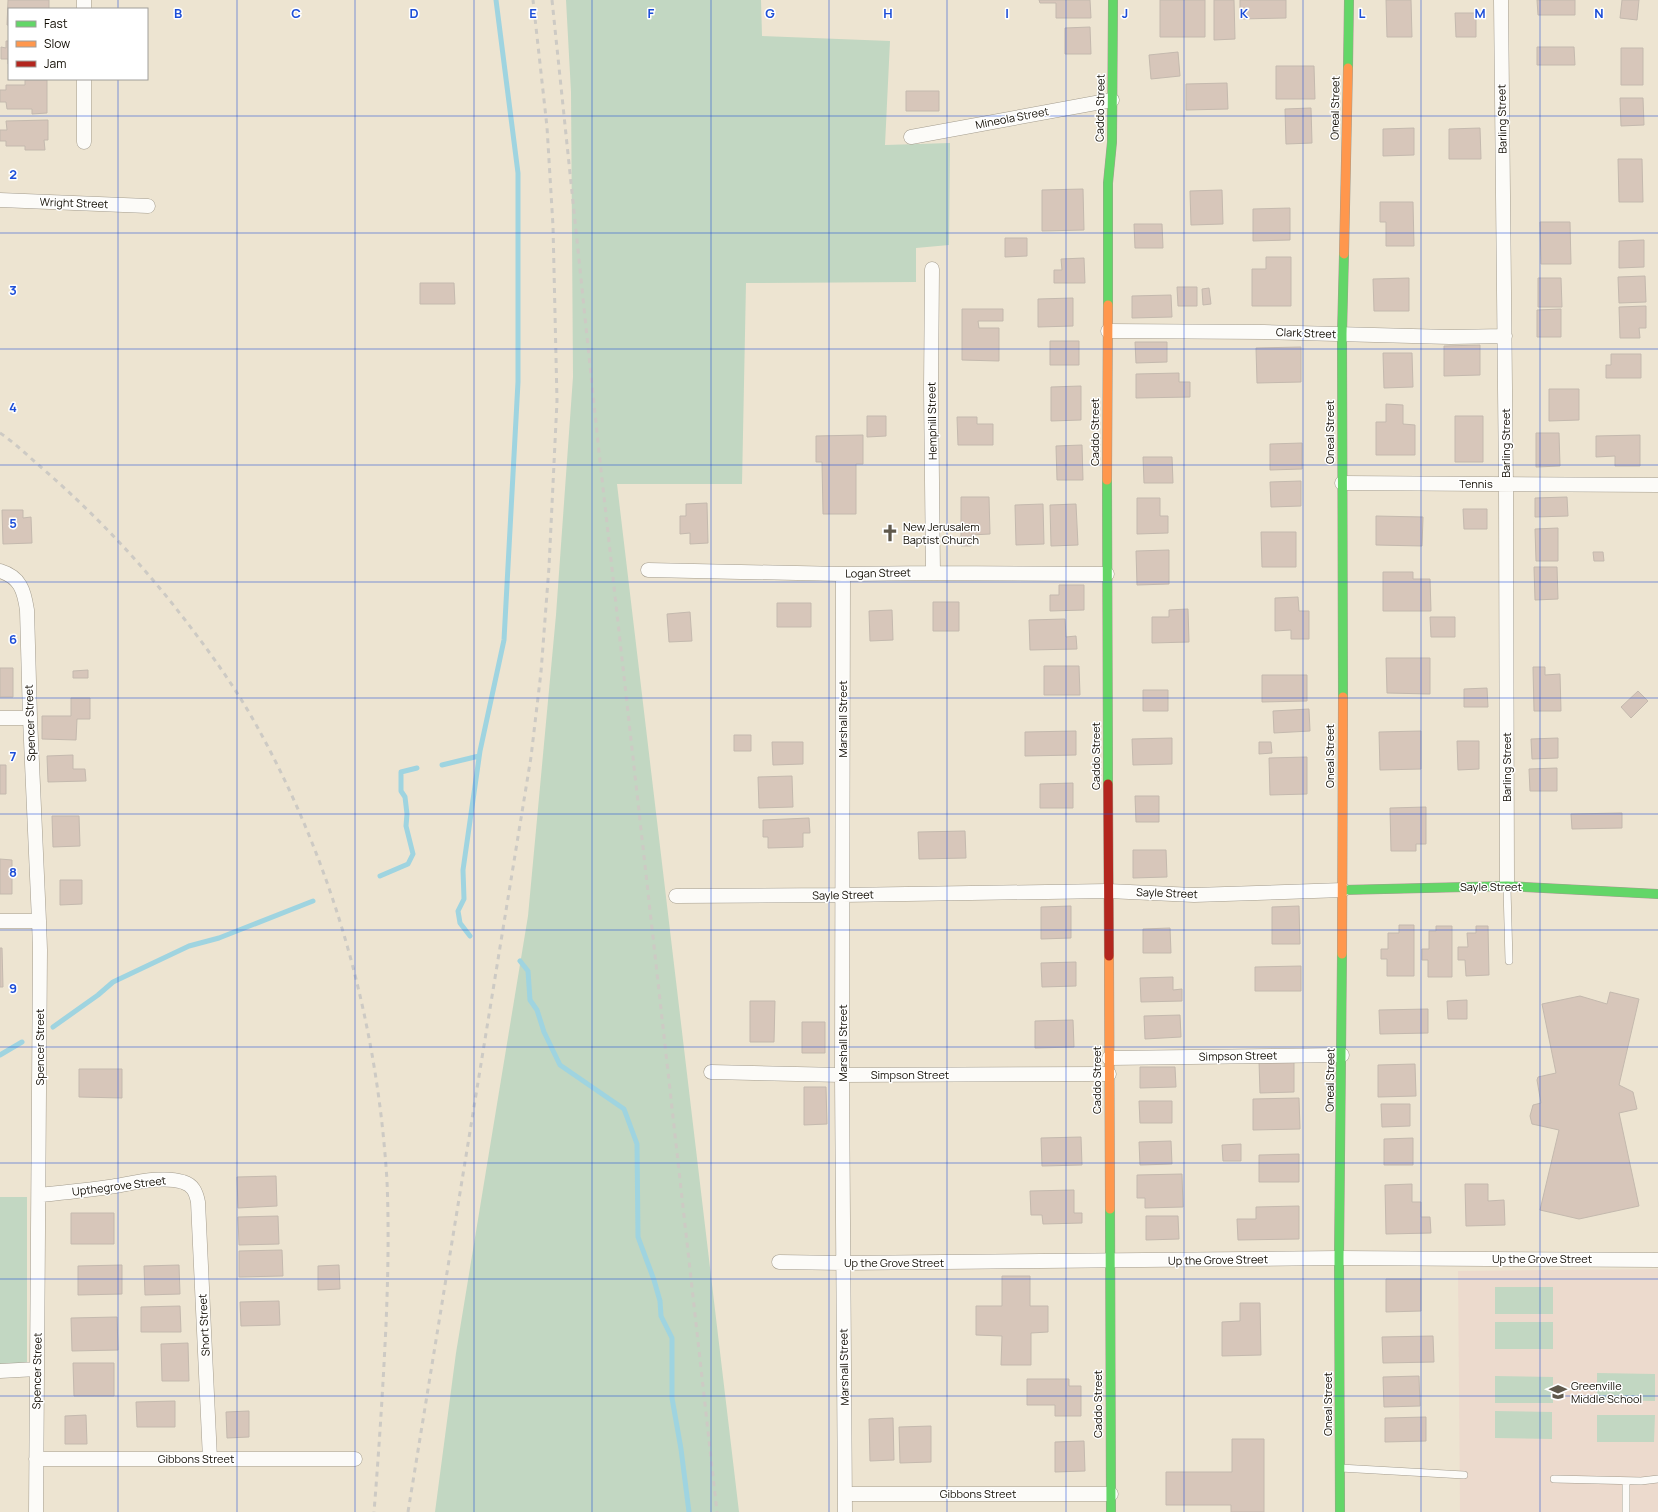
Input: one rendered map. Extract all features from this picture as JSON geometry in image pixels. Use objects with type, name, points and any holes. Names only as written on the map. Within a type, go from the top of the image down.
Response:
[{"type":"street","name":"Caddo Street","points":[[1111,1512],[1107,574],[1108,182],[1112,142],[1113,0]]},
{"type":"street","name":"Oneal Street","points":[[1340,1512],[1340,1258],[1343,890],[1342,334],[1349,0]]},
{"type":"street","name":"Barling Street","points":[[1501,0],[1505,336],[1507,886]]},
{"type":"street","points":[[84,80],[84,142]]},
{"type":"street","name":"Mineola Street","points":[[911,137],[1112,100]]},
{"type":"street","name":"Wright Street","points":[[0,200],[148,206]]},
{"type":"street","name":"Hemphill Street","points":[[932,269],[931,389],[933,572]]},
{"type":"street","name":"Clark Street","points":[[1108,332],[1264,332],[1450,337],[1505,336]]},
{"type":"street","name":"Tennis","points":[[1342,483],[1658,485]]},
{"type":"street","name":"Logan Street","points":[[648,570],[843,574],[933,572],[1107,574]]},
{"type":"street","name":"Spencer Street","points":[[0,571],[9,574],[19,583],[25,595],[27,610],[39,921],[39,1195],[36,1512]]},
{"type":"street","name":"Marshall Street","points":[[843,574],[842,1075],[846,1512]]},
{"type":"street","points":[[0,718],[30,718]]},
{"type":"street","name":"Sayle Street","points":[[676,896],[1108,891],[1194,895],[1507,886],[1658,894]]},
{"type":"street","points":[[0,921],[39,921]]},
{"type":"street","name":"Simpson Street","points":[[1109,1058],[1342,1055]]},
{"type":"street","name":"Simpson Street","points":[[711,1072],[842,1075],[1109,1074]]},
{"type":"street","name":"Upthegrove Street","points":[[39,1195],[74,1192],[153,1180],[182,1181],[196,1191]]},
{"type":"street","name":"Short Street","points":[[196,1191],[198,1202],[210,1459]]},
{"type":"street","name":"Up the Grove Street","points":[[779,1262],[843,1263],[1340,1258],[1658,1260]]},
{"type":"street","points":[[0,1371],[37,1369]]},
{"type":"street","name":"Gibbons Street","points":[[36,1459],[355,1459]]},
{"type":"street","name":"Gibbons Street","points":[[845,1494],[1111,1494]]},
{"type":"lane","points":[[1507,886],[1509,961]]},
{"type":"lane","points":[[1340,1468],[1464,1475]]},
{"type":"lane","points":[[1554,1479],[1626,1481],[1658,1479]]},
{"type":"lane","points":[[1626,1481],[1626,1512]]},
{"type":"shaded area","name":"Greenville Middle School","points":[[1658,1269],[1658,1512],[1460,1512],[1458,1271]]},
{"type":"green space","points":[[566,0],[761,0],[762,36],[890,41],[885,145],[950,143],[949,245],[916,248],[916,282],[746,283],[742,484],[617,484],[739,1512],[435,1512],[456,1353],[528,916],[556,615],[573,377],[571,92]]},
{"type":"green space","points":[[0,1197],[27,1197],[27,1364],[0,1364]]},
{"type":"green space","points":[[1495,1287],[1553,1287],[1553,1314],[1495,1314]]},
{"type":"green space","points":[[1495,1322],[1553,1322],[1553,1349],[1495,1349]]},
{"type":"green space","points":[[1597,1373],[1655,1374],[1655,1401],[1597,1400]]},
{"type":"green space","points":[[1495,1376],[1553,1377],[1553,1403],[1495,1403]]},
{"type":"green space","points":[[1495,1411],[1552,1412],[1552,1439],[1495,1438]]},
{"type":"green space","points":[[1597,1415],[1655,1415],[1654,1442],[1597,1442]]},
{"type":"building","points":[[8,0],[49,0],[49,8],[8,8],[7,25]]},
{"type":"building","points":[[1039,0],[1090,0],[1091,18],[1056,18],[1056,3],[1040,3]]},
{"type":"building","points":[[1160,0],[1205,0],[1205,37],[1160,37]]},
{"type":"building","points":[[1214,0],[1234,0],[1235,39],[1214,40]]},
{"type":"building","points":[[1240,0],[1286,0],[1286,18],[1240,19]]},
{"type":"building","points":[[1386,0],[1411,0],[1412,37],[1387,37]]},
{"type":"building","points":[[1537,0],[1575,0],[1575,15],[1538,15]]},
{"type":"building","points":[[1622,0],[1639,0],[1637,20],[1620,18]]},
{"type":"building","points":[[1455,13],[1476,13],[1476,37],[1456,37]]},
{"type":"building","points":[[1090,27],[1091,54],[1065,54],[1065,28]]},
{"type":"building","points":[[6,41],[8,41],[8,59],[1,59],[1,47],[6,48]]},
{"type":"building","points":[[1537,47],[1574,47],[1575,65],[1537,65]]},
{"type":"building","points":[[1621,48],[1643,48],[1643,85],[1621,85]]},
{"type":"building","points":[[1178,52],[1180,76],[1151,79],[1149,55]]},
{"type":"building","points":[[1276,66],[1314,66],[1315,99],[1276,99]]},
{"type":"building","points":[[25,80],[47,80],[47,113],[32,114],[32,109],[7,109],[6,102],[0,102],[0,90],[6,90],[6,85],[25,85]]},
{"type":"building","points":[[1227,83],[1228,109],[1186,110],[1186,84]]},
{"type":"building","points":[[906,91],[939,91],[939,111],[906,111]]},
{"type":"building","points":[[1620,98],[1643,98],[1644,125],[1621,126]]},
{"type":"building","points":[[1311,108],[1312,143],[1286,144],[1285,109]]},
{"type":"building","points":[[48,120],[48,140],[44,140],[45,150],[25,150],[25,146],[6,146],[6,141],[0,141],[0,130],[7,130],[6,121]]},
{"type":"building","points":[[1414,128],[1414,155],[1383,156],[1383,129]]},
{"type":"building","points":[[1480,128],[1481,159],[1449,159],[1449,129]]},
{"type":"building","points":[[1618,159],[1642,159],[1643,202],[1619,202]]},
{"type":"building","points":[[1083,189],[1084,230],[1042,231],[1042,190]]},
{"type":"building","points":[[1222,190],[1223,224],[1191,225],[1190,191]]},
{"type":"building","points":[[1380,202],[1413,202],[1414,246],[1386,246],[1386,222],[1380,222]]},
{"type":"building","points":[[1290,208],[1290,240],[1253,241],[1253,209]]},
{"type":"building","points":[[1540,222],[1570,222],[1571,264],[1541,264]]},
{"type":"building","points":[[1134,224],[1162,224],[1163,248],[1135,248]]},
{"type":"building","points":[[1005,238],[1027,238],[1027,256],[1005,257]]},
{"type":"building","points":[[1644,240],[1644,267],[1619,268],[1619,241]]},
{"type":"building","points":[[1266,257],[1291,257],[1291,306],[1252,306],[1252,269],[1266,269]]},
{"type":"building","points":[[1084,258],[1085,283],[1054,283],[1054,270],[1062,270],[1061,259]]},
{"type":"building","points":[[1645,276],[1646,302],[1619,303],[1618,277]]},
{"type":"building","points":[[1409,278],[1409,311],[1374,311],[1373,279]]},
{"type":"building","points":[[1538,278],[1561,278],[1562,307],[1538,307]]},
{"type":"building","points":[[420,283],[454,283],[455,304],[420,304]]},
{"type":"building","points":[[1177,287],[1197,287],[1197,306],[1178,306]]},
{"type":"building","points":[[1209,288],[1211,304],[1203,305],[1202,289]]},
{"type":"building","points":[[1171,295],[1172,317],[1132,318],[1132,296]]},
{"type":"building","points":[[1073,298],[1073,326],[1038,327],[1038,299]]},
{"type":"building","points":[[1646,306],[1646,328],[1639,328],[1640,338],[1620,338],[1619,307]]},
{"type":"building","points":[[962,309],[1003,309],[1003,321],[978,321],[979,328],[999,328],[999,361],[962,360]]},
{"type":"building","points":[[1561,309],[1561,337],[1537,337],[1537,310]]},
{"type":"building","points":[[1050,341],[1079,341],[1079,365],[1050,365]]},
{"type":"building","points":[[1135,342],[1167,342],[1167,362],[1136,363]]},
{"type":"building","points":[[1480,345],[1480,375],[1444,376],[1444,346]]},
{"type":"building","points":[[1301,347],[1301,382],[1257,383],[1256,348]]},
{"type":"building","points":[[1383,353],[1412,353],[1413,387],[1384,388]]},
{"type":"building","points":[[1611,354],[1641,354],[1641,378],[1606,378],[1606,365],[1611,365]]},
{"type":"building","points":[[1179,373],[1179,382],[1190,382],[1190,397],[1136,398],[1136,374]]},
{"type":"building","points":[[1081,386],[1081,420],[1051,421],[1051,387]]},
{"type":"building","points":[[1549,389],[1579,389],[1579,420],[1549,421]]},
{"type":"building","points":[[1386,404],[1403,405],[1403,424],[1415,425],[1415,455],[1376,455],[1376,422],[1386,422]]},
{"type":"building","points":[[867,416],[886,416],[886,436],[867,437]]},
{"type":"building","points":[[1455,416],[1483,416],[1483,462],[1455,462]]},
{"type":"building","points":[[957,417],[977,417],[977,424],[993,424],[993,445],[958,445]]},
{"type":"building","points":[[1536,433],[1559,433],[1560,466],[1536,467]]},
{"type":"building","points":[[863,435],[863,464],[856,464],[856,514],[823,514],[822,462],[816,462],[816,436]]},
{"type":"building","points":[[1640,435],[1640,466],[1615,466],[1615,456],[1596,457],[1596,436]]},
{"type":"building","points":[[1302,443],[1302,469],[1270,470],[1270,444]]},
{"type":"building","points":[[1082,445],[1083,480],[1057,480],[1056,446]]},
{"type":"building","points":[[1143,457],[1172,457],[1173,483],[1144,483]]},
{"type":"building","points":[[1301,481],[1301,506],[1271,507],[1270,482]]},
{"type":"building","points":[[961,497],[989,497],[990,534],[971,535],[971,546],[961,546]]},
{"type":"building","points":[[1567,497],[1568,516],[1535,517],[1535,498]]},
{"type":"building","points":[[1137,498],[1160,498],[1160,516],[1168,516],[1168,533],[1137,534]]},
{"type":"building","points":[[707,503],[708,543],[690,544],[690,533],[680,534],[680,516],[686,516],[686,504]]},
{"type":"building","points":[[1043,504],[1044,544],[1016,545],[1015,505]]},
{"type":"building","points":[[1076,504],[1078,545],[1051,546],[1050,505]]},
{"type":"building","points":[[1463,509],[1487,509],[1487,529],[1464,529]]},
{"type":"building","points":[[2,510],[23,510],[23,518],[31,517],[32,543],[3,544]]},
{"type":"building","points":[[1376,516],[1423,517],[1422,546],[1376,545]]},
{"type":"building","points":[[1558,528],[1558,561],[1536,561],[1535,529]]},
{"type":"building","points":[[1261,532],[1296,532],[1296,567],[1262,567]]},
{"type":"building","points":[[1169,550],[1169,584],[1137,585],[1136,551]]},
{"type":"building","points":[[1593,552],[1603,552],[1604,561],[1594,561]]},
{"type":"building","points":[[1534,567],[1557,567],[1558,599],[1535,600]]},
{"type":"building","points":[[1383,572],[1413,572],[1413,579],[1430,579],[1431,611],[1383,611]]},
{"type":"building","points":[[1059,585],[1084,585],[1084,610],[1050,611],[1050,595],[1059,595]]},
{"type":"building","points":[[1298,597],[1299,611],[1309,611],[1309,639],[1291,639],[1291,630],[1275,631],[1275,598]]},
{"type":"building","points":[[933,602],[959,602],[959,631],[933,631]]},
{"type":"building","points":[[777,603],[811,603],[811,627],[777,627]]},
{"type":"building","points":[[1188,609],[1189,642],[1152,643],[1152,617],[1169,617],[1169,610]]},
{"type":"building","points":[[892,610],[893,640],[870,641],[869,611]]},
{"type":"building","points":[[690,612],[692,641],[669,642],[667,614]]},
{"type":"building","points":[[1430,617],[1455,617],[1455,637],[1431,637]]},
{"type":"building","points":[[1065,619],[1066,637],[1076,636],[1077,649],[1030,650],[1029,620]]},
{"type":"building","points":[[1386,658],[1430,658],[1430,694],[1387,693]]},
{"type":"building","points":[[1044,666],[1079,666],[1080,695],[1044,695]]},
{"type":"building","points":[[1533,667],[1545,667],[1545,675],[1560,674],[1561,711],[1534,711]]},
{"type":"building","points":[[0,668],[13,668],[13,697],[0,697]]},
{"type":"building","points":[[88,670],[88,678],[73,678],[73,671]]},
{"type":"building","points":[[1262,675],[1307,675],[1307,701],[1262,702]]},
{"type":"building","points":[[1487,688],[1488,707],[1464,707],[1464,689]]},
{"type":"building","points":[[1143,690],[1168,690],[1168,711],[1143,711]]},
{"type":"building","points":[[1638,691],[1648,701],[1631,718],[1621,707]]},
{"type":"building","points":[[71,698],[90,698],[90,719],[77,719],[76,740],[42,739],[42,716],[71,716]]},
{"type":"building","points":[[1309,709],[1310,731],[1274,733],[1273,711]]},
{"type":"building","points":[[1076,731],[1076,755],[1025,756],[1025,732]]},
{"type":"building","points":[[1421,731],[1421,769],[1380,770],[1379,732]]},
{"type":"building","points":[[734,735],[751,735],[751,751],[734,751]]},
{"type":"building","points":[[1172,738],[1172,764],[1133,765],[1132,739]]},
{"type":"building","points":[[1558,738],[1558,758],[1532,759],[1531,739]]},
{"type":"building","points":[[1457,741],[1479,741],[1479,769],[1458,770]]},
{"type":"building","points":[[772,742],[803,742],[803,764],[773,765]]},
{"type":"building","points":[[1259,742],[1271,742],[1272,753],[1259,754]]},
{"type":"building","points":[[73,755],[73,769],[85,769],[86,781],[48,782],[47,756]]},
{"type":"building","points":[[1307,757],[1307,794],[1270,795],[1269,758]]},
{"type":"building","points":[[0,765],[6,765],[6,794],[0,794]]},
{"type":"building","points":[[1557,768],[1557,791],[1530,791],[1529,769]]},
{"type":"building","points":[[792,776],[793,807],[759,808],[758,777]]},
{"type":"building","points":[[1073,783],[1073,808],[1040,808],[1040,784]]},
{"type":"building","points":[[1135,796],[1159,796],[1159,822],[1136,822]]},
{"type":"building","points":[[1426,807],[1426,844],[1416,844],[1416,851],[1391,851],[1390,808]]},
{"type":"building","points":[[1622,813],[1622,828],[1572,829],[1571,814]]},
{"type":"building","points":[[52,816],[79,816],[80,846],[53,847]]},
{"type":"building","points":[[809,818],[810,833],[803,833],[803,847],[768,848],[768,837],[763,837],[763,820]]},
{"type":"building","points":[[965,831],[966,858],[919,859],[918,832]]},
{"type":"building","points":[[1133,850],[1166,850],[1167,877],[1133,878]]},
{"type":"building","points":[[0,859],[12,860],[12,894],[0,894]]},
{"type":"building","points":[[60,880],[82,880],[82,904],[60,905]]},
{"type":"building","points":[[1071,906],[1071,938],[1041,939],[1041,907]]},
{"type":"building","points":[[1299,906],[1300,944],[1272,944],[1272,907]]},
{"type":"building","points":[[1399,925],[1414,925],[1414,976],[1387,976],[1387,959],[1381,959],[1381,949],[1388,949],[1388,933],[1399,933]]},
{"type":"building","points":[[1436,926],[1452,926],[1452,977],[1428,977],[1428,960],[1422,960],[1422,949],[1429,949],[1429,931],[1436,931]]},
{"type":"building","points":[[1476,926],[1488,926],[1489,975],[1466,976],[1465,960],[1458,960],[1458,947],[1468,947],[1467,933],[1476,933]]},
{"type":"building","points":[[1170,928],[1171,953],[1143,953],[1143,929]]},
{"type":"building","points":[[0,948],[2,948],[3,987],[0,987]]},
{"type":"building","points":[[1076,962],[1076,986],[1042,987],[1041,963]]},
{"type":"building","points":[[1301,966],[1301,991],[1255,991],[1255,967]]},
{"type":"building","points":[[1173,977],[1173,990],[1182,989],[1182,1001],[1141,1002],[1140,978]]},
{"type":"building","points":[[1610,992],[1639,999],[1619,1085],[1633,1092],[1637,1109],[1619,1113],[1639,1206],[1579,1219],[1540,1210],[1559,1130],[1532,1124],[1530,1116],[1533,1105],[1541,1103],[1537,1080],[1538,1077],[1556,1073],[1542,1004],[1580,996],[1607,1004]]},
{"type":"building","points":[[1467,1000],[1467,1019],[1448,1019],[1447,1001]]},
{"type":"building","points":[[750,1001],[775,1001],[774,1042],[750,1042]]},
{"type":"building","points":[[1428,1009],[1428,1033],[1380,1034],[1379,1010]]},
{"type":"building","points":[[1180,1015],[1181,1037],[1145,1039],[1144,1016]]},
{"type":"building","points":[[1073,1020],[1074,1047],[1035,1048],[1035,1021]]},
{"type":"building","points":[[802,1022],[825,1022],[825,1053],[802,1053]]},
{"type":"building","points":[[1294,1060],[1294,1092],[1260,1093],[1259,1061]]},
{"type":"building","points":[[1415,1064],[1416,1096],[1378,1097],[1378,1065]]},
{"type":"building","points":[[1140,1067],[1175,1067],[1176,1087],[1140,1088]]},
{"type":"building","points":[[79,1069],[122,1069],[122,1098],[79,1097]]},
{"type":"building","points":[[804,1087],[826,1087],[827,1124],[804,1125]]},
{"type":"building","points":[[1299,1098],[1300,1129],[1253,1130],[1253,1099]]},
{"type":"building","points":[[1139,1101],[1172,1101],[1172,1123],[1140,1123]]},
{"type":"building","points":[[1381,1104],[1410,1104],[1410,1126],[1382,1127]]},
{"type":"building","points":[[1081,1137],[1082,1165],[1042,1166],[1041,1138]]},
{"type":"building","points":[[1413,1138],[1413,1165],[1384,1165],[1384,1139]]},
{"type":"building","points":[[1171,1141],[1172,1164],[1140,1165],[1139,1142]]},
{"type":"building","points":[[1241,1144],[1241,1161],[1223,1161],[1222,1145]]},
{"type":"building","points":[[1299,1154],[1299,1182],[1259,1182],[1259,1155]]},
{"type":"building","points":[[1182,1174],[1183,1207],[1145,1208],[1145,1198],[1137,1198],[1137,1175]]},
{"type":"building","points":[[276,1176],[277,1206],[238,1208],[237,1177]]},
{"type":"building","points":[[1412,1184],[1412,1202],[1421,1202],[1421,1217],[1430,1217],[1431,1233],[1386,1234],[1385,1185]]},
{"type":"building","points":[[1465,1184],[1488,1184],[1488,1201],[1504,1200],[1505,1225],[1466,1226]]},
{"type":"building","points":[[1074,1190],[1074,1213],[1082,1213],[1082,1223],[1043,1224],[1042,1215],[1031,1215],[1030,1191]]},
{"type":"building","points":[[1299,1206],[1299,1239],[1238,1240],[1237,1219],[1256,1219],[1256,1207]]},
{"type":"building","points":[[71,1213],[114,1213],[114,1244],[71,1244]]},
{"type":"building","points":[[278,1216],[279,1244],[239,1245],[238,1217]]},
{"type":"building","points":[[1146,1216],[1178,1216],[1179,1239],[1146,1240]]},
{"type":"building","points":[[282,1250],[283,1276],[239,1277],[239,1251]]},
{"type":"building","points":[[122,1265],[122,1294],[78,1295],[78,1266]]},
{"type":"building","points":[[179,1265],[180,1294],[145,1295],[144,1266]]},
{"type":"building","points":[[339,1265],[340,1289],[318,1290],[318,1266]]},
{"type":"building","points":[[1002,1276],[1030,1276],[1030,1306],[1048,1306],[1048,1332],[1031,1333],[1031,1365],[1001,1365],[1002,1336],[976,1335],[976,1306],[1002,1306]]},
{"type":"building","points":[[1386,1279],[1421,1279],[1421,1311],[1386,1312]]},
{"type":"building","points":[[279,1301],[280,1325],[241,1326],[240,1302]]},
{"type":"building","points":[[1240,1303],[1260,1303],[1261,1355],[1222,1356],[1222,1322],[1240,1321]]},
{"type":"building","points":[[180,1306],[181,1332],[141,1332],[141,1307]]},
{"type":"building","points":[[117,1317],[118,1350],[72,1351],[71,1318]]},
{"type":"building","points":[[1433,1336],[1434,1362],[1383,1363],[1382,1337]]},
{"type":"building","points":[[188,1343],[189,1381],[162,1381],[161,1344]]},
{"type":"building","points":[[73,1363],[114,1363],[114,1396],[74,1396]]},
{"type":"building","points":[[1419,1376],[1420,1406],[1384,1407],[1383,1377]]},
{"type":"building","points":[[1027,1379],[1069,1379],[1069,1386],[1081,1386],[1081,1416],[1055,1416],[1055,1405],[1027,1405]]},
{"type":"building","points":[[175,1401],[175,1427],[137,1427],[136,1402]]},
{"type":"building","points":[[249,1411],[249,1437],[227,1438],[226,1412]]},
{"type":"building","points":[[86,1415],[87,1444],[65,1444],[65,1416]]},
{"type":"building","points":[[1426,1417],[1426,1441],[1385,1442],[1385,1418]]},
{"type":"building","points":[[893,1418],[894,1460],[870,1461],[869,1419]]},
{"type":"building","points":[[931,1426],[931,1462],[900,1463],[899,1427]]},
{"type":"building","points":[[1232,1439],[1264,1439],[1264,1512],[1231,1512],[1231,1505],[1166,1505],[1166,1472],[1232,1472]]},
{"type":"building","points":[[1084,1441],[1085,1471],[1055,1472],[1055,1442]]},
{"type":"waterway","points":[[470,936],[460,923],[458,911],[464,899],[463,870],[480,751],[504,640],[518,382],[518,173],[496,0]]},
{"type":"waterway","points":[[442,765],[479,756]]},
{"type":"waterway","points":[[380,876],[408,864],[413,854],[406,826],[407,814],[405,797],[401,791],[401,772],[417,768]]},
{"type":"waterway","points":[[53,1027],[98,995],[113,982],[189,946],[219,938],[313,901]]},
{"type":"waterway","points":[[520,961],[528,971],[530,1000],[537,1010],[544,1032],[560,1065],[624,1109],[637,1144],[638,1237],[654,1280],[660,1301],[661,1316],[672,1338],[672,1398],[681,1449],[689,1512]]},
{"type":"waterway","points":[[0,1055],[22,1042]]},
{"type":"railway","points":[[408,1512],[531,757],[541,672],[549,567],[557,401],[553,226],[547,127],[533,0]]},
{"type":"railway","points":[[552,0],[599,452],[717,1512]]},
{"type":"railway","points":[[0,433],[16,445],[60,484],[110,532],[156,584],[204,645],[245,705],[282,775],[307,830],[328,886],[346,943],[361,1001],[373,1061],[382,1121],[387,1181],[388,1253],[386,1325],[374,1512]]},
{"type":"traffic: fast","points":[[1108,305],[1108,183],[1112,142],[1113,0]]},
{"type":"traffic: fast","points":[[1348,68],[1349,0]]},
{"type":"traffic: fast","points":[[1343,697],[1342,334],[1344,254]]},
{"type":"traffic: fast","points":[[1107,480],[1108,784]]},
{"type":"traffic: fast","points":[[1343,890],[1507,886],[1658,894]]},
{"type":"traffic: fast","points":[[1340,1512],[1339,1258],[1342,954]]},
{"type":"traffic: fast","points":[[1110,1209],[1111,1512]]},
{"type":"traffic: slow","points":[[1344,254],[1348,68]]},
{"type":"traffic: slow","points":[[1107,480],[1108,305]]},
{"type":"traffic: slow","points":[[1342,954],[1343,697]]},
{"type":"traffic: slow","points":[[1109,956],[1110,1209]]},
{"type":"traffic: jam","points":[[1108,784],[1109,956]]},
{"type":"place","name":"New Jerusalem Baptist Church","points":[[890,533]]},
{"type":"place","name":"Greenville Middle School","points":[[1558,1392]]}]
